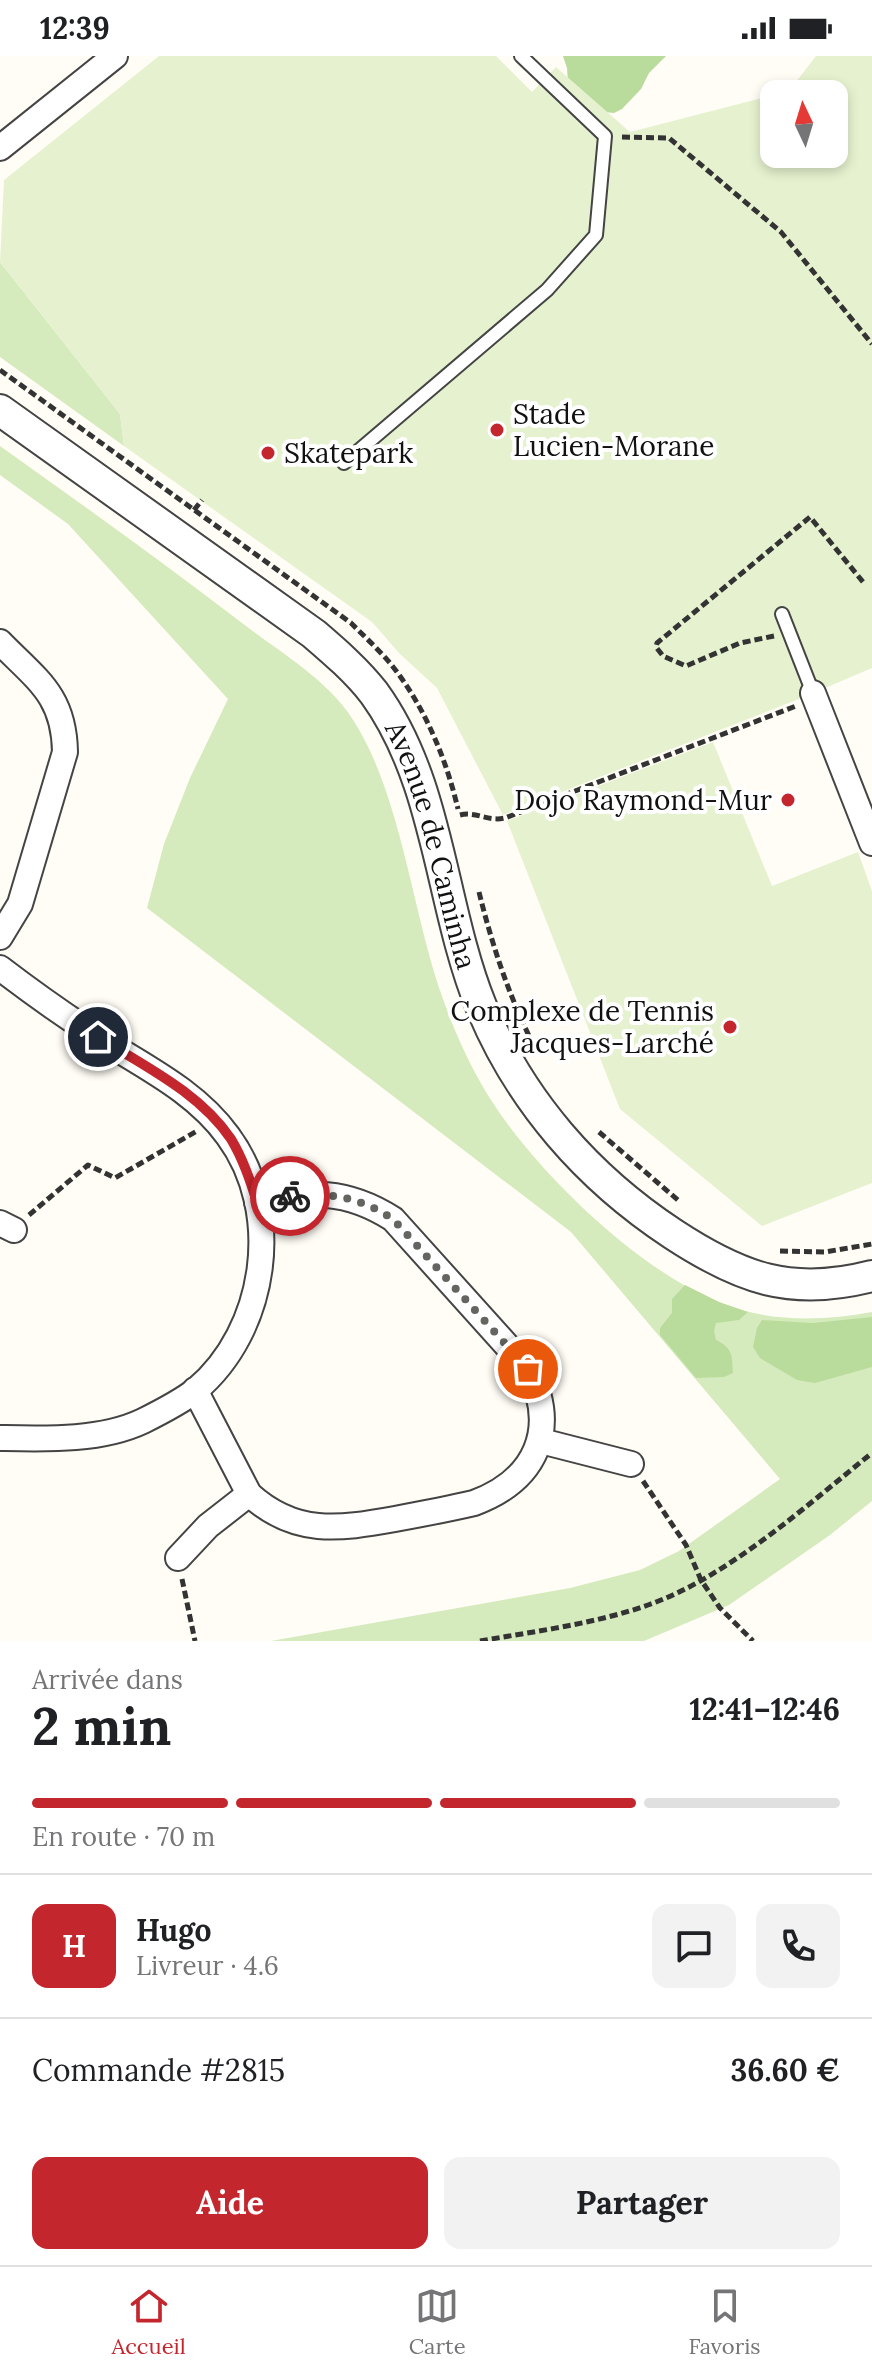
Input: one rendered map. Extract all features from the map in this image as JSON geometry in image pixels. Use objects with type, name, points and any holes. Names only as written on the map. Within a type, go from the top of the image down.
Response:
[{"type":"street","points":[[0,148],[115,56]]},
{"type":"street","name":"Avenue de Caminha","points":[[0,410],[302,625],[347,663],[373,692],[390,718],[415,776],[466,963],[481,1005],[525,1092],[584,1162],[659,1225],[720,1264],[743,1274],[801,1284],[834,1283],[872,1276]]},
{"type":"street","name":"Avenue de Caminha","points":[[0,430],[301,645],[354,696],[377,730],[393,764],[450,964],[476,1035],[513,1104],[569,1171],[653,1241],[715,1281],[744,1293],[784,1301],[827,1301],[872,1293]]},
{"type":"street","points":[[0,642],[50,693],[62,719],[65,752],[20,904],[0,937]]},
{"type":"street","points":[[814,696],[872,843]]},
{"type":"street","points":[[0,968],[50,1006],[181,1089],[216,1121],[245,1165],[257,1202],[262,1248],[252,1306],[242,1330],[225,1356],[195,1390],[141,1422],[111,1431],[74,1437],[0,1438]]},
{"type":"street","points":[[195,1390],[249,1494],[285,1519],[326,1528],[344,1528],[447,1509],[495,1495],[511,1484],[534,1456],[541,1441],[540,1400],[528,1369],[393,1219],[372,1205],[334,1195],[286,1196],[257,1202]]},
{"type":"street","points":[[541,1441],[631,1464]]},
{"type":"street","points":[[178,1558],[208,1526],[249,1494]]},
{"type":"lane","points":[[344,463],[547,290],[596,235],[605,136],[521,56]]},
{"type":"lane","points":[[782,614],[814,696]]},
{"type":"path","points":[[605,136],[669,138],[781,232],[872,344]]},
{"type":"path","points":[[194,510],[202,500]]},
{"type":"path","points":[[791,636],[752,639],[686,666],[663,656],[656,647],[657,643],[810,517],[863,582]]},
{"type":"path","points":[[460,815],[469,812],[494,820],[505,818],[814,696]]},
{"type":"path","points":[[7,1226],[88,1165],[115,1178],[216,1121]]},
{"type":"path","points":[[480,1641],[649,1605],[701,1580],[805,1507],[872,1453]]},
{"type":"path","points":[[631,1464],[686,1545],[701,1580],[720,1608],[753,1641]]},
{"type":"path","points":[[178,1558],[195,1641]]},
{"type":"green space","name":"Stade Lucien-Morane","points":[[159,56],[496,56],[532,92],[556,67],[630,132],[760,99],[760,168],[848,168],[848,80],[797,80],[816,56],[872,56],[872,668],[503,815],[437,688],[399,653],[372,622],[124,446],[120,414],[0,262],[4,180]]},
{"type":"green space","points":[[563,56],[666,56],[649,73],[641,89],[614,113],[596,111],[568,83]]},
{"type":"green space","points":[[0,262],[120,414],[124,446],[0,357]]},
{"type":"green space","points":[[0,446],[300,665],[347,711],[365,741],[393,812],[432,964],[466,1054],[495,1106],[516,1135],[571,1197],[638,1254],[673,1278],[707,1297],[741,1310],[790,1318],[839,1317],[872,1312],[872,1501],[830,1535],[729,1605],[644,1641],[271,1641],[570,1588],[640,1570],[679,1551],[780,1479],[571,1232],[147,908],[164,844],[190,778],[228,699],[68,524],[0,475]]},
{"type":"green space","name":"Complexe de Tennis Jacques-Larché","points":[[713,742],[772,886],[858,852],[872,891],[872,1183],[762,1226],[620,1109],[507,821]]},
{"type":"green space","points":[[685,1285],[748,1312],[739,1320],[716,1323],[714,1331],[716,1340],[726,1346],[730,1353],[733,1373],[724,1377],[696,1378],[660,1335],[660,1328],[672,1313],[672,1299]]},
{"type":"green space","points":[[872,1317],[872,1367],[815,1383],[797,1380],[760,1358],[753,1347],[762,1320],[813,1323]]},
{"type":"way so far","points":[[290,1196],[316,1194],[352,1198],[372,1205],[393,1219],[528,1369]]},
{"type":"place","name":"Stade Lucien-Morane","points":[[497,430]]},
{"type":"place","name":"Skatepark","points":[[268,453]]},
{"type":"place","name":"Dojo Raymond-Mur","points":[[788,800]]},
{"type":"place","name":"Complexe de Tennis Jacques-Larché","points":[[730,1027]]},
{"type":"route","points":[[98,1037],[181,1089],[216,1121],[245,1165],[257,1202],[290,1196]]}]
